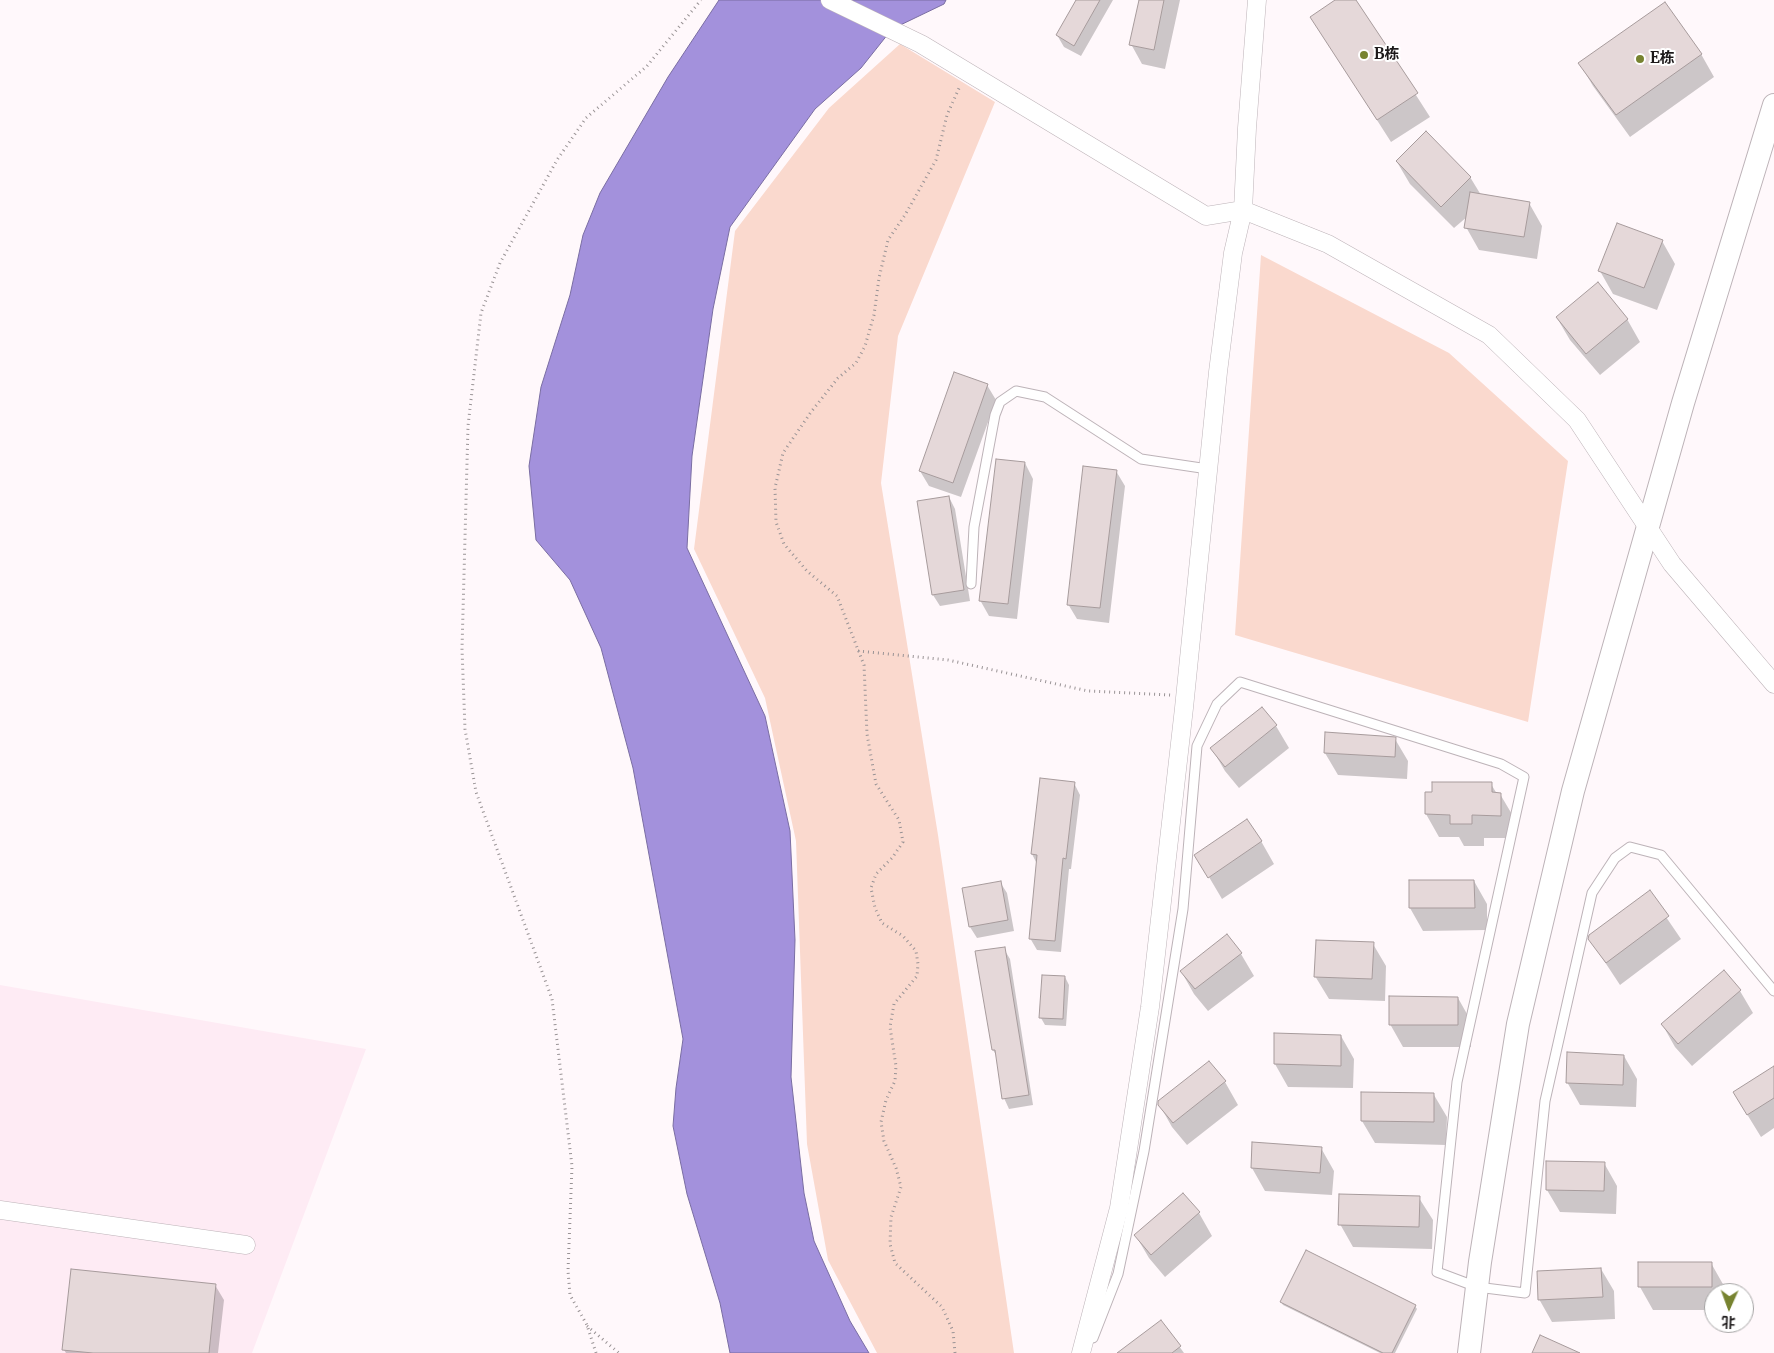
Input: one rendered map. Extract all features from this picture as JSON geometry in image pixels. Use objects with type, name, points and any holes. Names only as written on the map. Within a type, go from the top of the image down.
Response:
[{"type":"street","points":[[830,0],[921,44],[1206,216],[1243,210],[1328,244],[1489,335],[1577,420],[1672,564],[1774,684]]},
{"type":"street","points":[[1081,1353],[1119,1208],[1150,1008],[1233,253],[1243,210],[1257,0]]},
{"type":"street","points":[[1470,1353],[1477,1287],[1518,1024],[1573,791],[1648,525],[1774,105]]},
{"type":"street","points":[[0,1210],[246,1245]]},
{"type":"lane","points":[[971,584],[974,527],[995,415],[1000,402],[1016,391],[1045,397],[1141,460],[1208,469]]},
{"type":"lane","points":[[1089,1353],[1118,1274],[1145,1142],[1183,909],[1197,746],[1217,704],[1240,682],[1501,764],[1524,777],[1457,1082],[1437,1272],[1477,1287],[1525,1292],[1546,1102],[1592,893],[1615,858],[1630,847],[1661,855],[1774,991]]},
{"type":"path","points":[[596,1353],[587,1326],[570,1295],[568,1271],[572,1166],[552,1000],[476,792],[465,729],[462,649],[468,426],[481,313],[500,263],[557,160],[586,118],[647,66],[701,0]]},
{"type":"path","points":[[954,1353],[952,1331],[942,1307],[895,1263],[890,1244],[892,1217],[900,1187],[896,1168],[884,1141],[881,1122],[886,1100],[895,1081],[896,1066],[890,1027],[894,1004],[917,976],[918,964],[916,951],[903,936],[882,923],[874,908],[871,888],[876,874],[892,858],[902,842],[898,820],[876,784],[867,734],[864,665],[837,596],[807,571],[784,544],[776,522],[775,488],[783,453],[811,412],[838,378],[856,363],[865,346],[874,315],[879,278],[888,240],[905,215],[936,160],[947,115],[960,86]]},
{"type":"path","points":[[858,651],[948,660],[1088,691],[1185,696]]},
{"type":"path","points":[[587,1326],[619,1353]]},
{"type":"shaded area","points":[[719,0],[946,0],[944,4],[892,29],[861,68],[815,109],[730,227],[713,309],[692,456],[687,548],[765,716],[790,831],[795,940],[791,1077],[804,1193],[814,1241],[850,1321],[869,1353],[730,1353],[720,1303],[687,1194],[673,1126],[683,1039],[633,768],[601,648],[570,580],[536,540],[529,466],[541,387],[570,295],[583,235],[600,193],[668,77]]},
{"type":"shaded area","points":[[900,44],[995,102],[898,336],[881,483],[938,835],[1014,1353],[877,1353],[828,1260],[807,1144],[796,841],[765,698],[694,549],[735,231],[829,108]]},
{"type":"shaded area","points":[[1261,255],[1449,353],[1568,461],[1528,722],[1235,635]]},
{"type":"shaded area","points":[[0,985],[366,1049],[252,1353],[0,1353]]},
{"type":"building","points":[[1076,0],[1100,0],[1074,46],[1056,35]]},
{"type":"building","points":[[1139,0],[1164,0],[1154,50],[1129,45]]},
{"type":"building","name":"B栋","points":[[1335,0],[1356,0],[1418,93],[1377,120],[1310,17]]},
{"type":"building","name":"E栋","points":[[1665,2],[1702,54],[1616,115],[1578,63]]},
{"type":"building","points":[[1426,131],[1471,177],[1441,207],[1396,161]]},
{"type":"building","points":[[1470,192],[1530,202],[1524,237],[1464,228]]},
{"type":"building","points":[[1617,223],[1663,240],[1644,288],[1598,271]]},
{"type":"building","points":[[1598,282],[1628,319],[1586,354],[1556,317]]},
{"type":"building","points":[[954,372],[988,384],[953,483],[919,471]]},
{"type":"building","points":[[996,459],[1025,462],[1008,604],[979,601]]},
{"type":"building","points":[[1083,466],[1117,470],[1100,608],[1067,605]]},
{"type":"building","points":[[949,496],[964,590],[932,595],[917,501]]},
{"type":"building","points":[[1262,707],[1277,725],[1225,767],[1210,748]]},
{"type":"building","points":[[1325,732],[1396,737],[1395,757],[1324,753]]},
{"type":"building","points":[[1040,778],[1075,782],[1066,859],[1063,858],[1055,941],[1029,939],[1037,855],[1031,854]]},
{"type":"building","points":[[1432,782],[1492,782],[1492,792],[1501,793],[1501,816],[1472,815],[1472,824],[1450,824],[1450,815],[1425,814],[1425,792],[1432,792]]},
{"type":"building","points":[[1247,819],[1262,841],[1208,878],[1194,855]]},
{"type":"building","points":[[1409,880],[1474,880],[1475,908],[1409,908]]},
{"type":"building","points":[[1001,881],[1008,920],[969,927],[962,888]]},
{"type":"building","points":[[1650,890],[1669,916],[1606,963],[1588,939],[1589,935]]},
{"type":"building","points":[[1227,934],[1242,953],[1195,989],[1180,971]]},
{"type":"building","points":[[1316,940],[1374,942],[1372,979],[1314,977]]},
{"type":"building","points":[[1005,947],[1029,1095],[1002,1099],[995,1050],[992,1050],[975,951]]},
{"type":"building","points":[[1724,970],[1741,990],[1678,1044],[1661,1024]]},
{"type":"building","points":[[1042,975],[1065,976],[1063,1019],[1039,1018]]},
{"type":"building","points":[[1389,996],[1458,997],[1458,1025],[1389,1025]]},
{"type":"building","points":[[1274,1033],[1341,1035],[1341,1066],[1274,1064]]},
{"type":"building","points":[[1567,1052],[1624,1055],[1623,1085],[1566,1083]]},
{"type":"building","points":[[1209,1061],[1226,1081],[1173,1123],[1158,1105],[1158,1101]]},
{"type":"building","points":[[1774,1066],[1774,1098],[1747,1115],[1733,1092]]},
{"type":"building","points":[[1361,1092],[1434,1093],[1434,1122],[1361,1121]]},
{"type":"building","points":[[1252,1142],[1322,1147],[1320,1173],[1251,1168]]},
{"type":"building","points":[[1546,1161],[1605,1162],[1604,1191],[1546,1190]]},
{"type":"building","points":[[1183,1193],[1200,1212],[1151,1255],[1134,1235]]},
{"type":"building","points":[[1339,1194],[1420,1196],[1419,1227],[1338,1225]]},
{"type":"building","points":[[1306,1250],[1416,1305],[1392,1353],[1383,1353],[1280,1302]]},
{"type":"building","points":[[1638,1262],[1712,1262],[1712,1283],[1704,1283],[1704,1287],[1638,1287]]},
{"type":"building","points":[[1601,1268],[1603,1297],[1538,1300],[1537,1271]]},
{"type":"building","points":[[71,1269],[216,1284],[209,1353],[93,1353],[62,1350]]},
{"type":"building","points":[[1161,1320],[1181,1346],[1172,1353],[1117,1353]]},
{"type":"building","points":[[1540,1335],[1580,1353],[1532,1353]]},
{"type":"place","name":"B栋","points":[[1364,55]]},
{"type":"place","name":"E栋","points":[[1640,59]]}]
